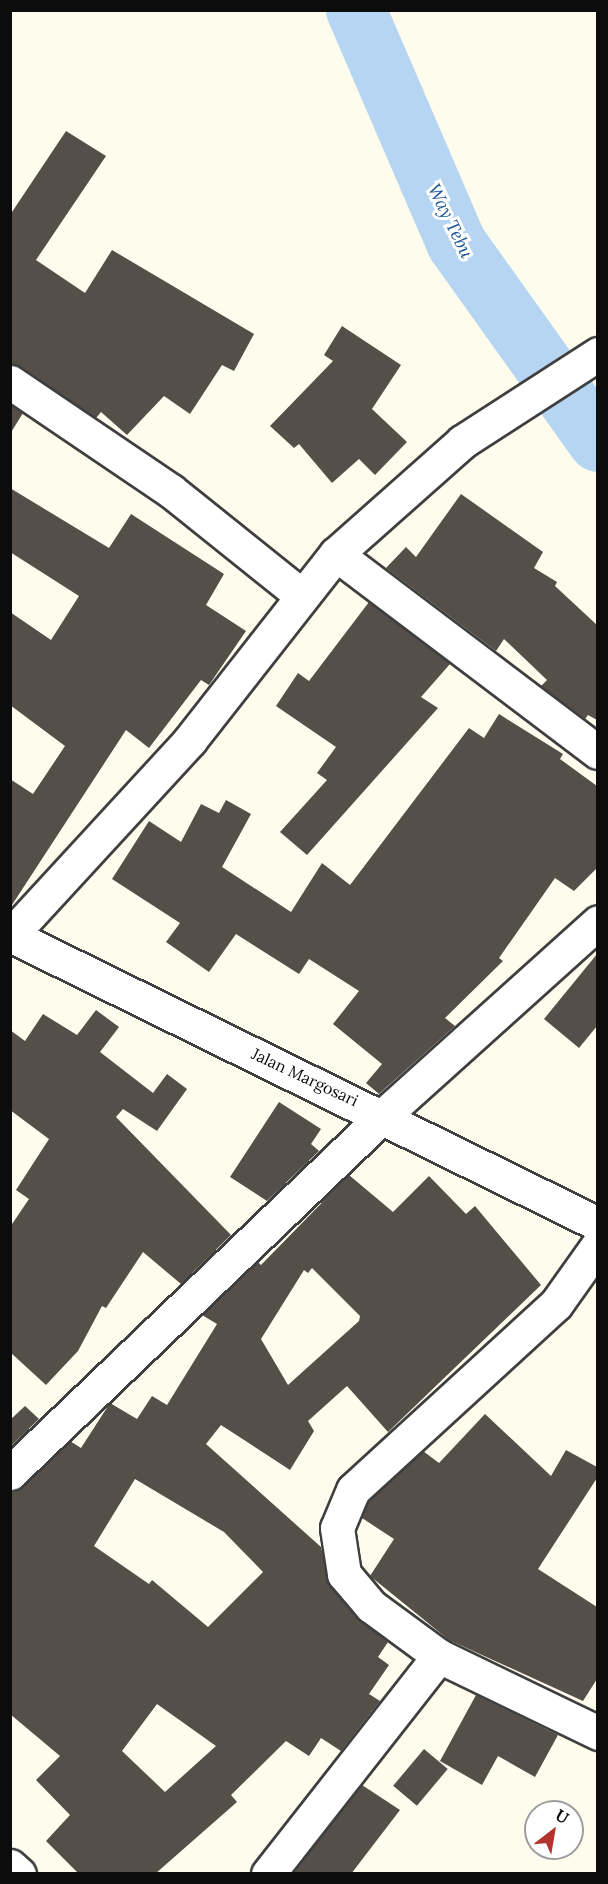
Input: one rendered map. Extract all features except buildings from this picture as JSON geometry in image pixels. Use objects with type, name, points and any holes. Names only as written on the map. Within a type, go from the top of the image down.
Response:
[{"type":"street","points":[[11,935],[190,740],[301,595],[336,554],[462,442],[597,354]]},
{"type":"street","points":[[10,382],[171,491],[301,595]]},
{"type":"street","points":[[336,554],[597,752]]},
{"type":"street","points":[[10,1473],[384,1115],[597,922]]},
{"type":"street","name":"Jalan Margosari","points":[[11,935],[384,1115],[597,1224]]},
{"type":"street","points":[[597,1245],[556,1304],[353,1491],[338,1528],[344,1574],[371,1606],[439,1656],[597,1732]]},
{"type":"street","points":[[268,1874],[439,1656]]},
{"type":"street","points":[[10,1866],[19,1874]]},
{"type":"waterway","name":"Way Tebu","points":[[356,10],[457,244],[598,442]]}]
